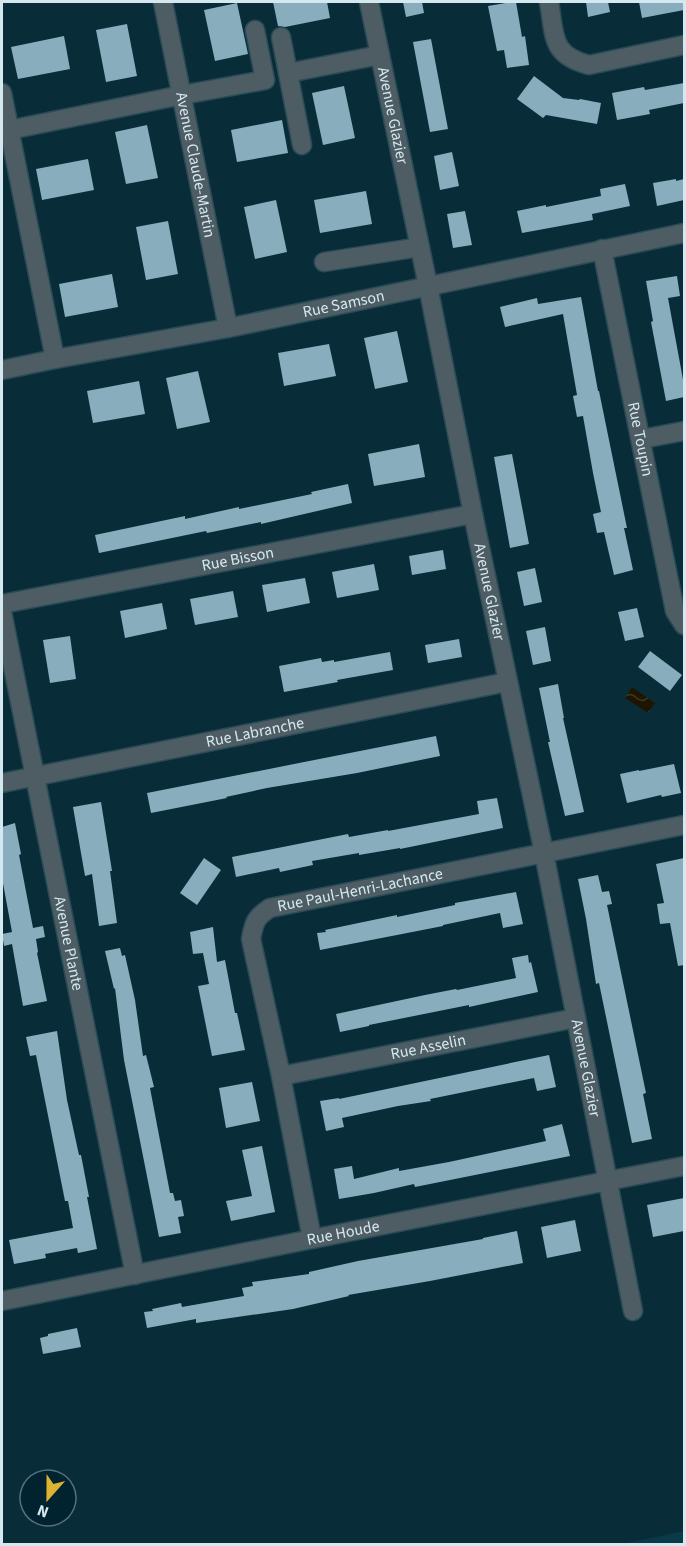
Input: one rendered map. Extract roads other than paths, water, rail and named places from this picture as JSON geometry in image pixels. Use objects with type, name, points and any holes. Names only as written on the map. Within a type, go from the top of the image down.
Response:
[{"type":"street","name":"Avenue Claude-Martin","points":[[163,2],[228,328]]},
{"type":"street","name":"Avenue Glazier","points":[[369,2],[544,853],[633,1311]]},
{"type":"street","points":[[549,2],[556,43],[562,52],[575,61],[589,65],[684,45]]},
{"type":"street","points":[[9,130],[265,80],[255,30]]},
{"type":"street","points":[[281,37],[302,145]]},
{"type":"street","points":[[288,73],[380,55]]},
{"type":"street","points":[[2,93],[55,358]]},
{"type":"street","name":"Rue Samson","points":[[2,370],[55,358],[228,328],[684,233]]},
{"type":"street","points":[[324,262],[420,247]]},
{"type":"street","name":"Rue Toupin","points":[[602,249],[675,610],[684,625]]},
{"type":"street","points":[[642,439],[684,431]]},
{"type":"street","name":"Rue Bisson","points":[[2,604],[473,514]]},
{"type":"street","name":"Avenue Plante","points":[[2,612],[135,1275]]},
{"type":"street","name":"Rue Labranche","points":[[2,783],[507,682]]},
{"type":"street","name":"Rue Paul-Henri-Lachance","points":[[312,1239],[281,1076],[251,939],[253,926],[259,915],[270,908],[684,825]]},
{"type":"street","name":"Rue Asselin","points":[[281,1076],[576,1018]]},
{"type":"street","name":"Rue Houde","points":[[2,1301],[684,1166]]},
{"type":"water","points":[[632,687],[655,703],[648,713],[625,698]]}]
